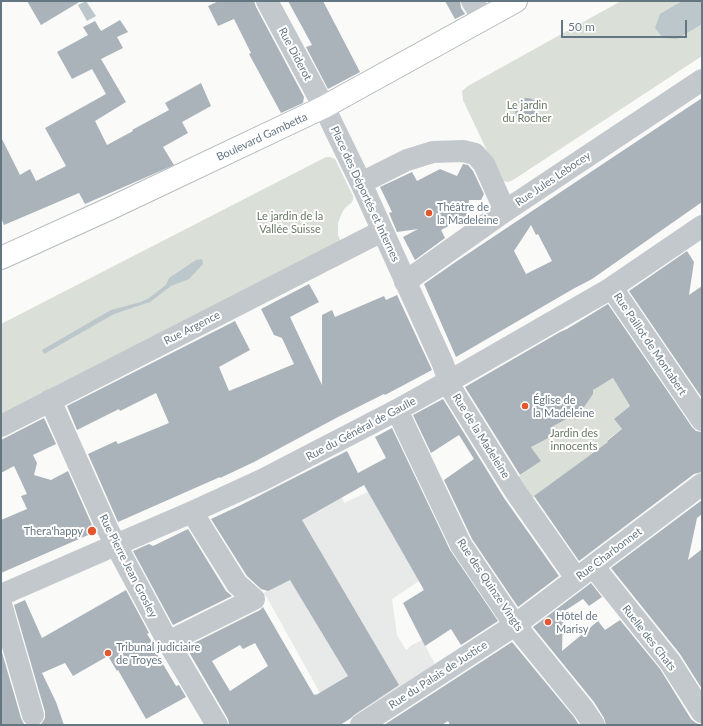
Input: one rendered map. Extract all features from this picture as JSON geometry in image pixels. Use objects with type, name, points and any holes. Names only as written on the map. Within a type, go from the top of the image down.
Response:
[{"type":"main road","name":"Boulevard Gambetta","points":[[2,255],[109,209],[324,107],[478,10],[516,1]]},
{"type":"street","name":"Rue Diderot","points":[[267,1],[324,107]]},
{"type":"street","name":"Rue Jules Lebocey","points":[[405,282],[505,211],[702,80]]},
{"type":"street","name":"Place des Déportés et Internes","points":[[324,107],[405,282]]},
{"type":"street","points":[[360,183],[413,158],[433,152],[463,151],[475,154],[484,164],[505,211]]},
{"type":"street","name":"Rue du Général de Gaulle","points":[[1,595],[262,480],[398,410],[450,382],[612,288],[702,226]]},
{"type":"street","name":"Rue Argence","points":[[1,426],[382,231]]},
{"type":"street","name":"Rue de la Madeleine","points":[[405,282],[443,364],[452,390],[515,491],[585,572]]},
{"type":"street","name":"Rue Paillot de Montabert","points":[[612,288],[702,420]]},
{"type":"street","name":"Rue Pierre Jean Grosley","points":[[50,400],[116,545],[168,642],[217,725]]},
{"type":"street","name":"Rue des Quinze Vingts","points":[[398,410],[461,545],[515,624],[584,710],[594,725]]},
{"type":"street","name":"Rue Charbonnet","points":[[515,624],[702,484]]},
{"type":"street","points":[[168,642],[254,599],[237,584],[192,512]]},
{"type":"street","name":"Ruelle des Chats","points":[[585,572],[670,662],[702,712]]},
{"type":"street","points":[[1,604],[33,715]]},
{"type":"street","name":"Rue du Palais de Justice","points":[[368,723],[515,624]]},
{"type":"shaded area","points":[[86,1],[96,16],[87,21],[78,5]]},
{"type":"shaded area","points":[[682,1],[702,1],[702,24],[677,39],[663,38],[655,28],[660,14]]},
{"type":"shaded area","points":[[202,259],[203,264],[189,279],[171,286],[150,302],[114,314],[44,354],[42,350],[111,310],[141,302],[149,298],[166,285],[169,278],[196,260]]},
{"type":"shaded area","points":[[322,464],[342,497],[344,503],[368,492],[419,581],[392,599],[397,635],[406,650],[422,640],[436,666],[340,725],[320,693],[266,596],[262,594],[271,589],[282,531],[261,494]]},
{"type":"green space","name":"Le jardin du Rocher","points":[[621,1],[702,1],[702,56],[513,180],[508,182],[503,181],[499,176],[463,100],[462,91],[468,86]]},
{"type":"green space","name":"Le jardin de la Vallée Suisse","points":[[326,157],[335,159],[353,196],[352,202],[344,209],[338,223],[338,235],[341,242],[1,414],[1,324]]},
{"type":"green space","name":"Jardin des innocents","points":[[604,378],[607,382],[613,378],[630,406],[614,419],[622,429],[607,440],[608,442],[529,500],[515,479],[541,461],[529,444],[550,428],[572,416],[573,418],[578,405],[583,409],[584,407],[579,403],[593,392],[593,390]]},
{"type":"building","points":[[27,1],[81,1],[41,25]]},
{"type":"building","points":[[219,1],[254,1],[304,97],[303,103],[281,113],[249,54],[251,53],[234,19],[218,26],[208,6]]},
{"type":"building","points":[[288,1],[323,1],[360,72],[328,89],[306,47],[312,45]]},
{"type":"building","points":[[445,1],[460,1],[461,8],[465,14],[455,19]]},
{"type":"building","points":[[120,20],[128,32],[117,37],[123,48],[101,59],[126,102],[95,121],[107,145],[169,110],[165,103],[201,83],[211,106],[182,122],[188,133],[163,147],[174,165],[85,204],[79,193],[4,225],[1,218],[1,137],[20,175],[30,169],[36,181],[66,166],[45,128],[106,94],[92,69],[72,79],[57,52],[88,35],[83,27],[95,21],[101,31]]},
{"type":"building","points":[[527,98],[532,99],[538,105],[538,115],[532,121],[527,122],[522,121],[516,115],[515,110],[516,105],[522,99]]},
{"type":"building","points":[[702,98],[702,202],[592,279],[456,357],[424,284]],"holes":[[[531,225],[536,235],[538,234],[552,261],[526,274],[514,251]]]},
{"type":"building","name":"Théâtre de la Madeleine","points":[[463,164],[468,165],[473,171],[484,194],[481,200],[469,200],[467,216],[441,230],[445,238],[415,260],[403,237],[418,229],[397,232],[389,213],[392,212],[380,187],[412,172],[417,181],[440,169],[457,176]]},
{"type":"building","points":[[687,251],[694,262],[689,295],[702,286],[702,398],[629,291]]},
{"type":"building","points":[[309,284],[319,302],[290,317],[322,385],[322,315],[332,310],[335,317],[384,296],[386,300],[397,295],[432,370],[385,395],[384,394],[338,417],[254,462],[118,522],[88,454],[116,441],[118,444],[169,423],[156,393],[120,411],[119,409],[77,430],[67,406],[235,321],[250,350],[219,367],[229,391],[294,364],[282,338],[274,335],[261,309]]},
{"type":"building","points":[[608,304],[692,427],[696,431],[702,432],[702,472],[694,474],[579,561],[534,496],[608,442],[607,441],[622,429],[614,419],[630,406],[613,378],[593,390],[593,394],[575,420],[572,416],[550,428],[554,435],[531,447],[541,461],[520,475],[465,387]]},
{"type":"building","points":[[443,399],[504,498],[559,576],[518,607],[472,539],[444,480],[474,459],[459,435],[431,453],[413,415]]},
{"type":"building","points":[[44,418],[56,444],[33,455],[37,463],[34,475],[51,480],[68,471],[95,532],[1,573],[1,520],[27,509],[21,496],[27,494],[14,466],[1,473],[1,440]]},
{"type":"building","points":[[392,428],[450,550],[498,621],[461,645],[451,629],[425,646],[403,603],[424,590],[364,485],[302,520],[399,685],[340,725],[229,725],[228,719],[186,647],[260,610],[263,607],[314,695],[348,676],[290,580],[268,591],[261,589],[247,576],[211,519],[347,451],[358,473],[386,458],[375,437]],"holes":[[[255,643],[268,666],[230,691],[212,661],[240,645],[243,649]]]},
{"type":"building","points":[[702,500],[702,514],[697,518],[688,560],[702,549],[702,689],[680,654],[611,568]]},
{"type":"building","points":[[188,529],[226,591],[232,596],[173,625],[133,551],[149,544],[153,546]]},
{"type":"building","points":[[591,583],[602,597],[589,606],[583,599],[563,612],[562,651],[598,621],[605,630],[620,620],[660,669],[691,719],[702,725],[606,725],[604,718],[594,702],[533,627]]},
{"type":"building","name":"Tribunal judiciaire de Troyes","points":[[126,590],[149,633],[147,634],[156,648],[154,649],[176,686],[179,685],[186,697],[146,719],[118,670],[117,671],[108,656],[73,676],[65,663],[42,673],[56,702],[64,725],[40,725],[45,718],[45,712],[14,605],[25,600],[42,638]]},
{"type":"building","points":[[512,642],[579,725],[450,725],[448,721],[442,725],[384,725]]},
{"type":"building","points":[[1,649],[21,718],[26,725],[1,725]]},
{"type":"place","name":"Théâtre de la Madeleine","points":[[429,213]]},
{"type":"place","name":"Église de la Madeleine","points":[[525,406]]},
{"type":"place","name":"Thera'happy","points":[[92,531]]},
{"type":"place","name":"Hôtel de Marisy","points":[[548,622]]},
{"type":"place","name":"Tribunal judiciaire de Troyes","points":[[108,653]]}]
